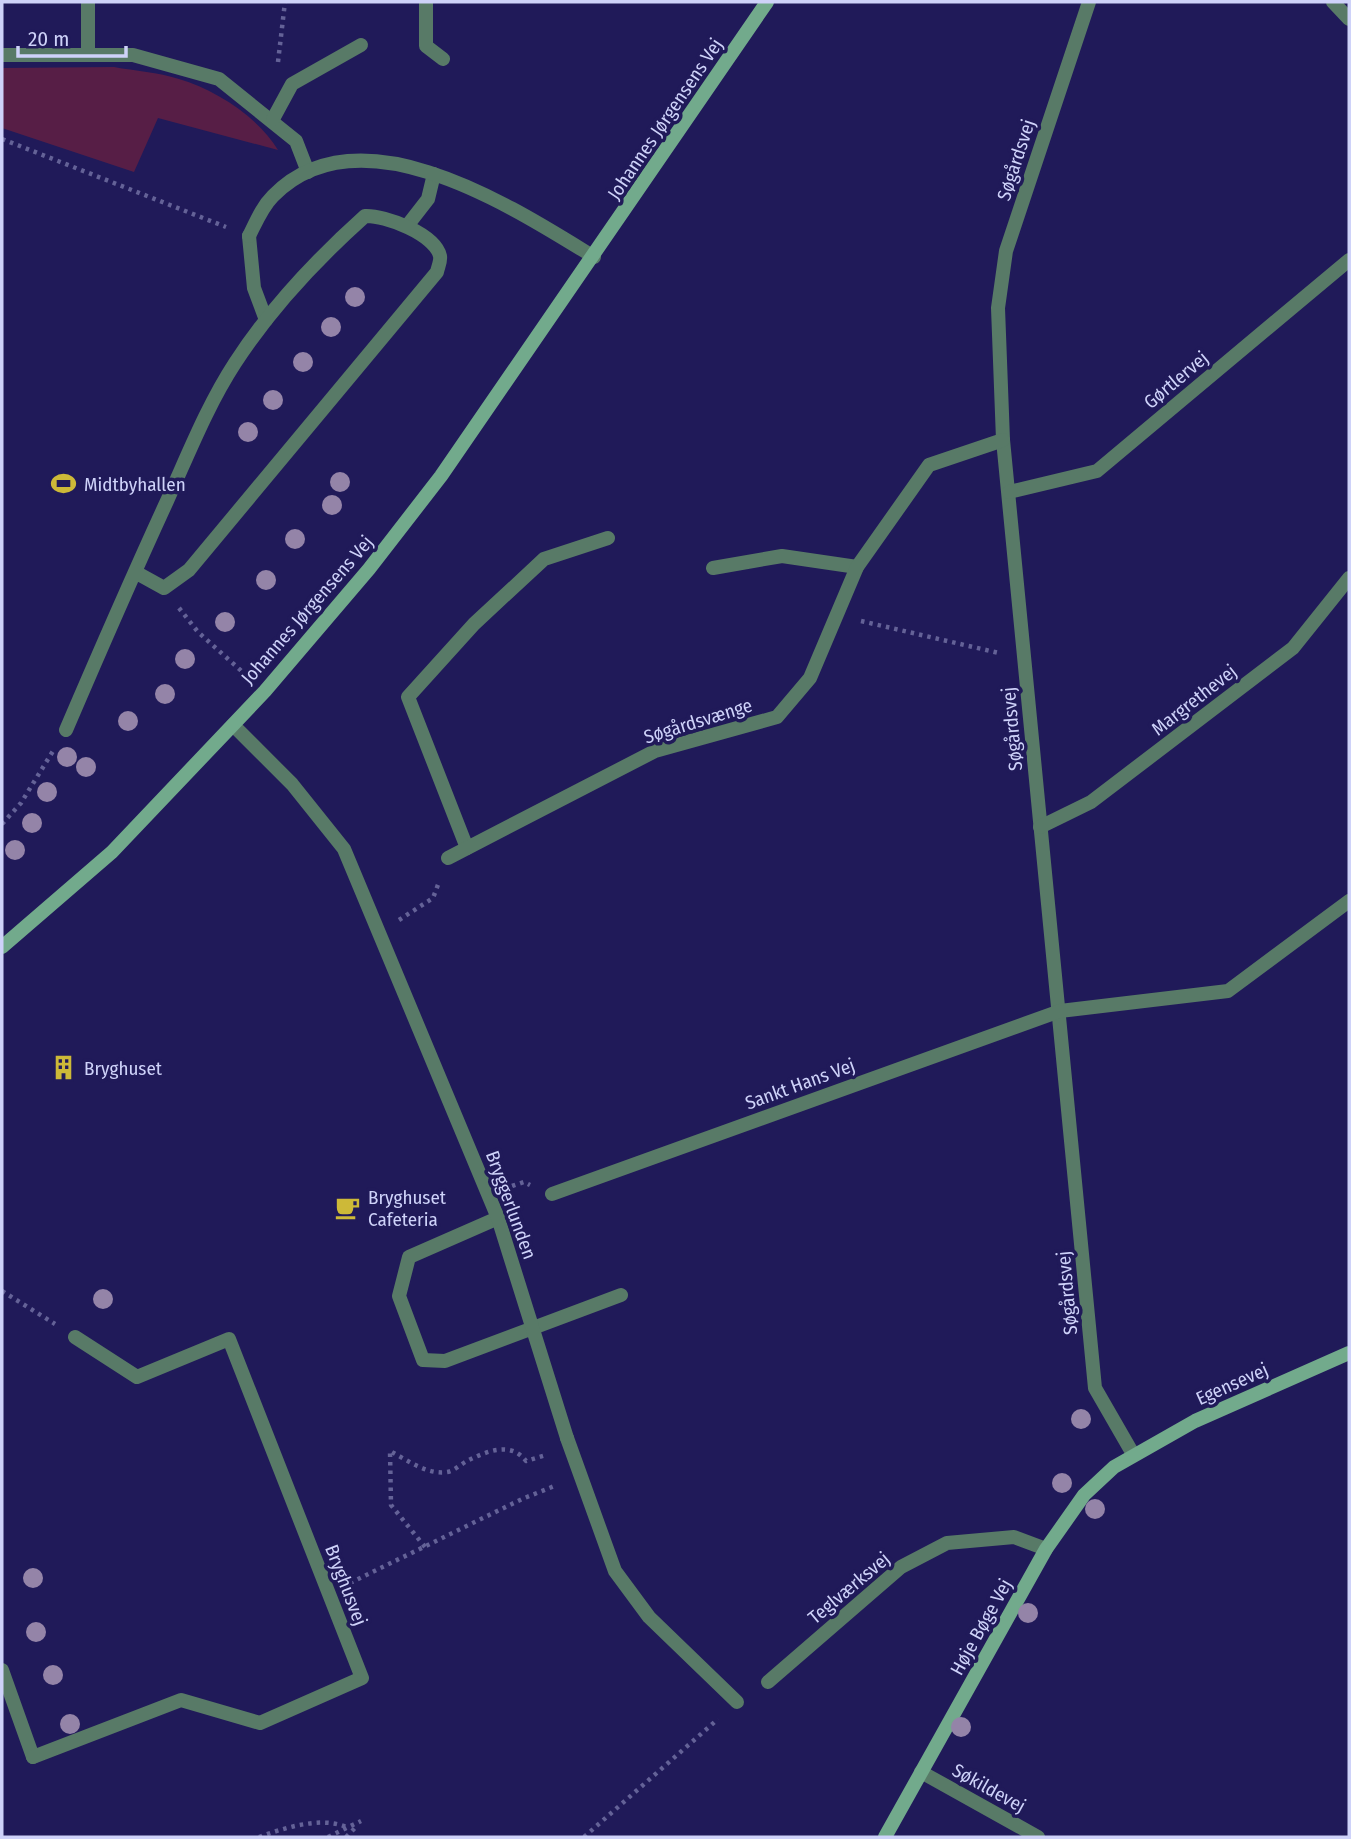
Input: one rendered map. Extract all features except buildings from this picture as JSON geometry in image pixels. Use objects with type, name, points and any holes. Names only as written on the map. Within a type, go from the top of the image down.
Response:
[{"type":"street","points":[[88,2],[88,55]]},
{"type":"street","points":[[426,2],[426,46],[443,59]]},
{"type":"street","name":"Johannes Jørgensens Vej","points":[[2,947],[112,852],[326,623],[404,526],[594,257],[767,2]]},
{"type":"street","name":"Søgårdsvej","points":[[1089,2],[1006,251],[998,309],[1003,440],[1095,1388],[1133,1454]]},
{"type":"street","points":[[1333,2],[1349,19]]},
{"type":"street","points":[[273,119],[292,84],[361,45]]},
{"type":"street","points":[[2,55],[133,55],[219,79],[273,119],[296,141],[308,172]]},
{"type":"street","points":[[266,320],[254,288],[249,236],[272,197],[308,172],[343,163],[369,161],[434,174],[536,221],[594,257]]},
{"type":"street","points":[[407,226],[428,199],[434,174]]},
{"type":"street","points":[[66,730],[135,572],[203,420],[234,364],[266,320],[338,240],[365,216],[388,218],[407,226],[437,249],[440,259],[437,272],[189,570],[164,588],[135,572]]},
{"type":"street","name":"Gørtlervej","points":[[1009,492],[1097,471],[1349,260]]},
{"type":"street","name":"Søgårdsvænge","points":[[448,858],[655,751],[778,717],[810,678],[857,567],[929,466],[1003,440]]},
{"type":"street","points":[[467,848],[408,697],[474,624],[544,559],[608,538]]},
{"type":"street","points":[[713,568],[782,556],[857,567]]},
{"type":"street","name":"Margrethevej","points":[[1040,827],[1091,803],[1293,648],[1349,578]]},
{"type":"street","name":"Bryggerlunden","points":[[233,724],[292,784],[344,849],[498,1219],[530,1326],[615,1571],[649,1617],[737,1702]]},
{"type":"street","name":"Sankt Hans Vej","points":[[552,1194],[1060,1011],[1228,991],[1349,901]]},
{"type":"street","points":[[498,1219],[409,1257],[399,1296],[423,1360],[445,1361],[530,1326],[621,1295]]},
{"type":"street","name":"Bryghusvej","points":[[2,1670],[33,1757],[181,1700],[260,1723],[362,1678],[229,1339],[137,1377],[75,1337]]},
{"type":"street","name":"Egensevej","points":[[1133,1454],[1195,1421],[1349,1353]]},
{"type":"street","name":"Høje Bøge Vej","points":[[885,1837],[1046,1549],[1084,1495],[1114,1467],[1133,1454]]},
{"type":"street","name":"Teglværksvej","points":[[768,1682],[901,1567],[947,1544],[1014,1537],[1046,1549]]},
{"type":"street","name":"Søkildevej","points":[[921,1772],[1038,1837]]},
{"type":"path","points":[[2,139],[249,236]]},
{"type":"path","points":[[836,615],[1025,659]]},
{"type":"path","points":[[198,632],[265,691]]},
{"type":"path","points":[[2,824],[21,803],[66,730]]},
{"type":"path","points":[[403,918],[421,906]]},
{"type":"path","points":[[488,1194],[524,1182],[552,1194]]},
{"type":"path","points":[[2,1291],[75,1337]]},
{"type":"path","points":[[425,1547],[391,1505],[390,1451],[424,1469],[448,1472],[468,1460],[506,1447],[517,1450],[526,1461],[569,1443]]},
{"type":"path","points":[[328,1592],[522,1499],[581,1476]]},
{"type":"path","points":[[584,1837],[737,1702]]},
{"type":"path","points":[[328,1837],[361,1821],[346,1837]]},
{"type":"path","points":[[259,1837],[334,1822],[346,1827]]},
{"type":"shaded area","points":[[114,67],[155,73],[207,90],[248,116],[278,150],[158,118],[134,172],[2,128],[2,68]]},
{"type":"place","name":"Midtbyhallen","points":[[64,484]]},
{"type":"place","name":"Bryghuset","points":[[64,1068]]},
{"type":"place","name":"Bryghuset Cafeteria","points":[[348,1208]]}]
